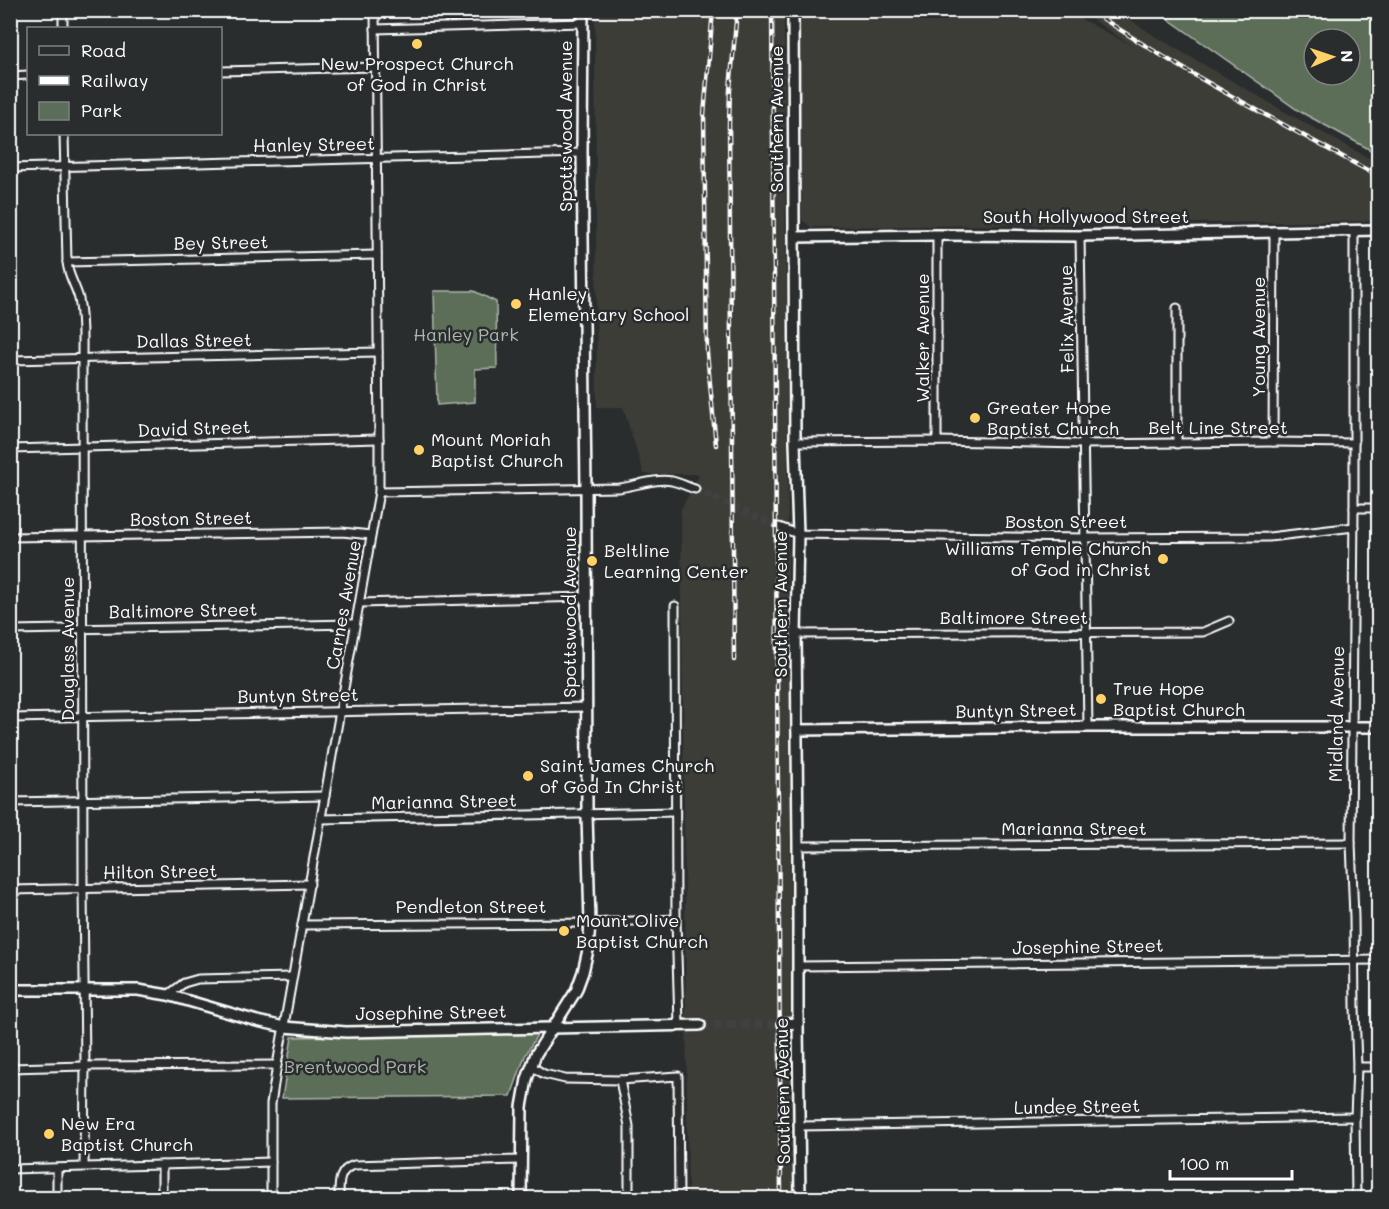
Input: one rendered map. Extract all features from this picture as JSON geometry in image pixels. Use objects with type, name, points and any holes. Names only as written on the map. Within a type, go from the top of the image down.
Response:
[{"type":"main road","name":"Spottswood Avenue","points":[[521,1198],[522,1107],[527,1079],[536,1054],[576,991],[588,950],[590,923],[587,815],[583,10]]},
{"type":"main road","name":"Southern Avenue","points":[[793,10],[795,442],[798,534],[796,634],[800,1198]]},
{"type":"main road","name":"South Hollywood Street","points":[[795,237],[938,234],[1080,236],[1378,230]]},
{"type":"main road","name":"Buntyn Street","points":[[797,730],[1378,727]]},
{"type":"main road","points":[[10,990],[138,990],[168,995]]},
{"type":"main road","name":"Josephine Street","points":[[168,995],[284,1027],[346,1032],[700,1025]]},
{"type":"main road","points":[[783,1024],[798,1023]]},
{"type":"street","points":[[63,10],[63,27]]},
{"type":"street","name":"Carnes Avenue","points":[[271,1198],[271,1104],[379,492],[375,10]]},
{"type":"street","points":[[375,29],[583,23]]},
{"type":"street","points":[[222,71],[376,67]]},
{"type":"street","points":[[10,76],[27,75]]},
{"type":"street","name":"Douglass Avenue","points":[[64,135],[67,262],[68,274],[79,302],[82,358],[84,1166]]},
{"type":"street","name":"Hanley Street","points":[[10,168],[582,153]]},
{"type":"street","name":"Midland Avenue","points":[[1354,230],[1351,843],[1357,1067],[1356,1198]]},
{"type":"street","name":"Young Avenue","points":[[1273,442],[1274,231]]},
{"type":"street","name":"Walker Avenue","points":[[937,441],[938,234]]},
{"type":"street","name":"Felix Avenue","points":[[1080,236],[1088,727]]},
{"type":"street","name":"Bey Street","points":[[67,262],[377,255]]},
{"type":"street","points":[[1177,308],[1177,444]]},
{"type":"street","name":"Dallas Street","points":[[10,360],[378,352]]},
{"type":"street","name":"David Street","points":[[10,449],[379,440]]},
{"type":"street","name":"Belt Line Street","points":[[795,442],[1354,443]]},
{"type":"street","points":[[379,492],[586,489],[628,487],[654,481],[672,482],[695,489]]},
{"type":"street","points":[[1354,508],[1378,508]]},
{"type":"street","name":"Boston Street","points":[[779,527],[798,534],[1085,538],[1269,537],[1354,526]]},
{"type":"street","name":"Boston Street","points":[[10,537],[342,532],[371,535]]},
{"type":"street","points":[[360,603],[586,597]]},
{"type":"street","points":[[675,606],[676,919],[679,1025]]},
{"type":"street","name":"Baltimore Street","points":[[796,634],[1203,632],[1229,621]]},
{"type":"street","name":"Baltimore Street","points":[[10,630],[355,624]]},
{"type":"street","name":"Buntyn Street","points":[[10,718],[587,707]]},
{"type":"street","points":[[10,802],[326,796]]},
{"type":"street","name":"Marianna Street","points":[[321,819],[675,812]]},
{"type":"street","name":"Marianna Street","points":[[798,846],[1351,843]]},
{"type":"street","name":"Hilton Street","points":[[10,890],[310,884]]},
{"type":"street","name":"Pendleton Street","points":[[302,925],[590,923],[676,919]]},
{"type":"street","name":"Josephine Street","points":[[798,966],[1378,960]]},
{"type":"street","points":[[168,995],[184,983],[198,979],[292,976]]},
{"type":"street","points":[[10,1068],[277,1065]]},
{"type":"street","points":[[531,1066],[544,1074],[565,1079],[620,1080],[678,1076],[679,1198]]},
{"type":"street","points":[[1357,1067],[1378,1067]]},
{"type":"street","points":[[620,1080],[629,1133],[629,1198]]},
{"type":"street","name":"Lundee Street","points":[[800,1126],[1355,1117]]},
{"type":"street","points":[[339,1198],[339,1181],[349,1166],[520,1160]]},
{"type":"street","points":[[10,1169],[271,1162]]},
{"type":"street","points":[[162,1165],[162,1198]]},
{"type":"street","points":[[57,1168],[57,1198]]},
{"type":"shaded area","points":[[595,11],[784,11],[793,1198],[688,1198],[681,509],[700,474],[644,474],[623,407],[597,407]]},
{"type":"shaded area","points":[[798,11],[1066,11],[1132,46],[1080,11],[1116,11],[1287,113],[1378,163],[1378,221],[811,227],[802,220]]},
{"type":"green space","points":[[1157,11],[1378,11],[1378,154],[1299,111]]},
{"type":"green space","name":"Hanley Park","points":[[434,291],[474,291],[496,302],[497,368],[475,369],[475,402],[437,405]]},
{"type":"green space","name":"Brentwood Park","points":[[538,1033],[525,1056],[511,1096],[282,1098],[292,1037]]},
{"type":"tunnel","points":[[695,489],[779,527]]},
{"type":"tunnel","points":[[700,1025],[783,1024]]},
{"type":"railway","points":[[713,10],[704,115],[707,353],[716,445]]},
{"type":"railway","points":[[734,660],[729,124],[737,10]]},
{"type":"railway","points":[[772,10],[781,1198]]},
{"type":"railway","points":[[1090,10],[1196,76],[1378,176]]},
{"type":"place","name":"New Prospect Church of God in Christ","points":[[417,44]]},
{"type":"place","name":"Hanley Elementary School","points":[[516,304]]},
{"type":"place","name":"Greater Hope Baptist Church","points":[[975,418]]},
{"type":"place","name":"Mount Moriah Baptist Church","points":[[419,450]]},
{"type":"place","name":"Williams Temple Church of God in Christ","points":[[1163,559]]},
{"type":"place","name":"Beltline Learning Center","points":[[592,561]]},
{"type":"place","name":"True Hope Baptist Church","points":[[1101,699]]},
{"type":"place","name":"Saint James Church of God In Christ","points":[[528,776]]},
{"type":"place","name":"Mount Olive Baptist Church","points":[[564,931]]},
{"type":"place","name":"New Era Baptist Church","points":[[49,1134]]}]
